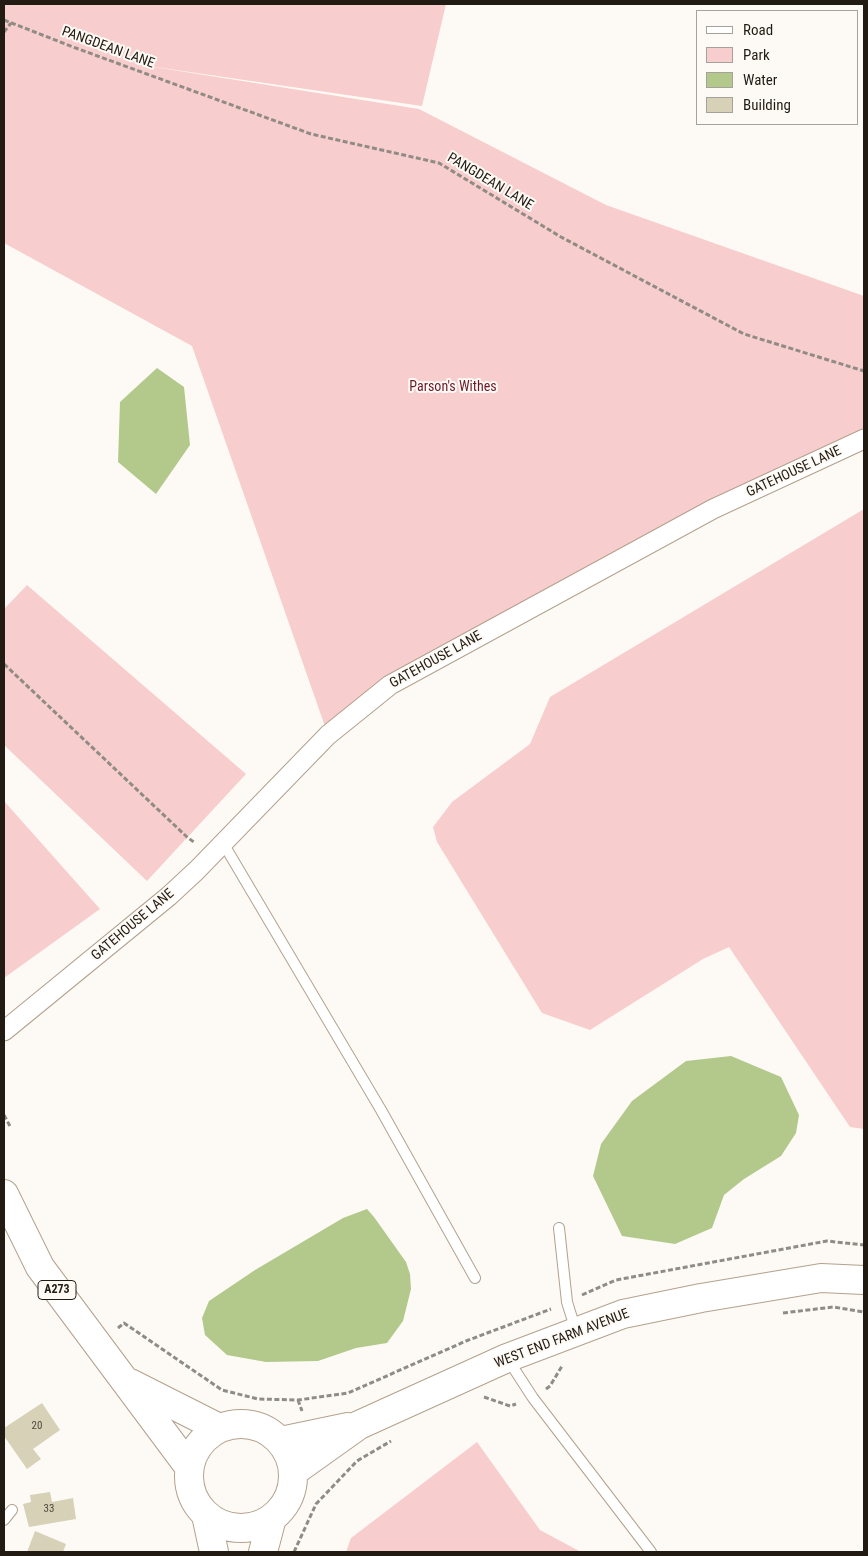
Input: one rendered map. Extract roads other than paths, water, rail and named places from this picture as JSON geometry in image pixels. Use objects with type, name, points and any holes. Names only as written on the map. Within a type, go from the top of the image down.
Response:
[{"type":"main road","name":"A273","points":[[4,1194],[40,1267],[189,1467]]},
{"type":"main road","name":"WEST END FARM AVENUE","points":[[293,1472],[359,1425],[507,1358],[623,1314],[701,1298],[821,1278],[864,1280]]},
{"type":"main road","name":"A273","points":[[122,1379],[219,1428]]},
{"type":"main road","points":[[236,1423],[252,1424],[268,1430],[281,1441],[290,1456],[293,1472],[292,1489],[284,1505],[272,1518],[256,1526],[239,1528],[222,1524],[206,1515],[195,1501],[189,1485],[189,1467],[195,1450],[205,1437],[219,1428],[236,1423]]},
{"type":"main road","name":"WEST END FARM AVENUE","points":[[281,1441],[359,1425]]},
{"type":"main road","points":[[206,1515],[214,1552]]},
{"type":"main road","points":[[263,1552],[272,1518]]},
{"type":"street","name":"GATEHOUSE LANE","points":[[4,1031],[169,896],[328,735],[390,685],[713,509],[864,440]]},
{"type":"lane","points":[[217,848],[381,1110],[475,1278]]},
{"type":"lane","points":[[559,1228],[567,1302],[576,1332]]},
{"type":"lane","points":[[507,1358],[533,1398],[651,1552]]},
{"type":"lane","points":[[4,1520],[12,1510]]},
{"type":"water","points":[[157,368],[184,387],[190,445],[156,494],[118,462],[120,402]]},
{"type":"water","points":[[731,1056],[781,1077],[799,1115],[796,1133],[781,1156],[744,1179],[724,1195],[712,1228],[675,1244],[622,1236],[593,1176],[601,1144],[632,1101],[686,1061]]},
{"type":"water","points":[[367,1209],[406,1262],[410,1274],[411,1289],[403,1321],[387,1343],[356,1348],[318,1361],[266,1362],[227,1355],[205,1335],[202,1318],[209,1301],[255,1270],[343,1218]]},
{"type":"park label","name":"Parson's Withes","points":[[453,387]]}]
